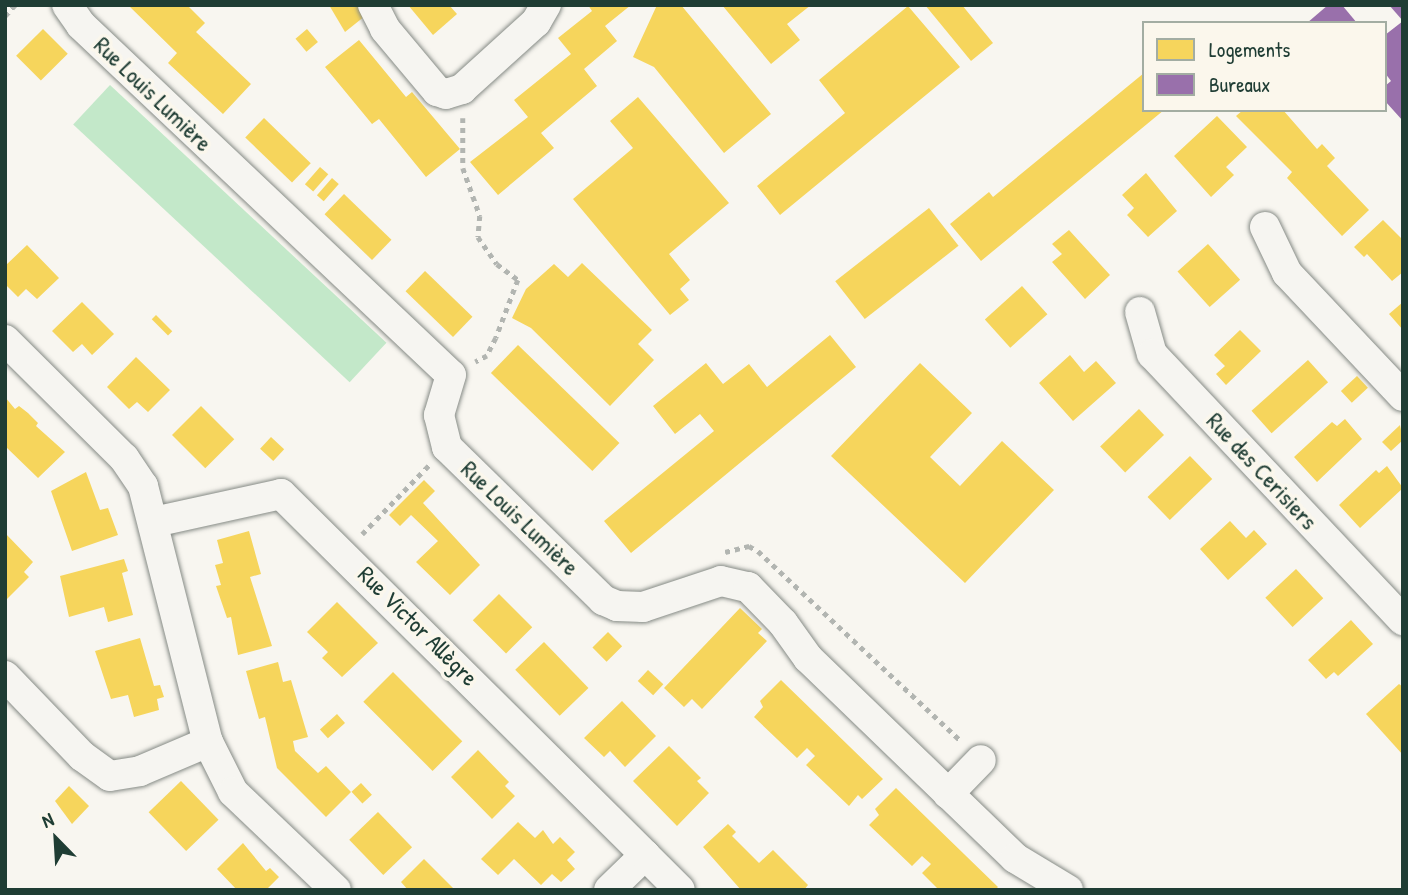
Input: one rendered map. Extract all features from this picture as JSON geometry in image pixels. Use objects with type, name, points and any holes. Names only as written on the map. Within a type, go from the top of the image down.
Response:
[{"type":"street","name":"Rue Louis Lumière","points":[[67,5],[92,35],[451,375],[439,415],[447,447],[603,600],[617,606],[643,607],[722,581],[748,587],[783,623],[807,659],[948,794],[1027,868],[1068,890]]},
{"type":"street","points":[[373,5],[385,29],[437,91],[446,94],[462,89],[536,22],[546,5]]},
{"type":"street","points":[[1265,227],[1287,273],[1403,396]]},
{"type":"street","name":"Rue des Cerisiers","points":[[1140,312],[1152,354],[1403,620]]},
{"type":"street","points":[[5,340],[124,458],[143,486],[208,742],[233,792],[336,890]]},
{"type":"street","name":"Rue Victor Allègre","points":[[154,522],[281,494],[344,552],[680,890]]},
{"type":"street","points":[[5,676],[82,756],[110,776],[140,771],[208,742]]},
{"type":"street","points":[[948,794],[981,760]]},
{"type":"street","points":[[609,890],[645,855]]},
{"type":"path","points":[[5,16],[15,5]]},
{"type":"path","points":[[451,375],[486,356],[518,280],[497,264],[478,237],[480,216],[463,168],[462,89]]},
{"type":"path","points":[[344,552],[447,447]]},
{"type":"green space","points":[[110,85],[386,343],[350,382],[73,124]]},
{"type":"building: Logements","points":[[128,5],[187,5],[205,23],[196,32],[251,84],[223,114],[168,63],[177,53]]},
{"type":"building: Logements","points":[[329,5],[356,5],[365,16],[345,32]]},
{"type":"building: Logements","points":[[408,5],[449,5],[457,14],[433,35]]},
{"type":"building: Logements","points":[[588,5],[631,5],[605,26],[617,41],[584,69],[597,86],[541,133],[554,148],[498,195],[470,162],[528,117],[514,100],[571,54],[558,38],[592,11]]},
{"type":"building: Logements","points":[[657,5],[681,5],[771,114],[724,153],[654,67],[633,57]]},
{"type":"building: Logements","points":[[722,5],[811,5],[787,24],[800,40],[771,64]]},
{"type":"building: Logements","points":[[925,5],[962,5],[993,43],[971,61]]},
{"type":"building: Logements","points":[[908,6],[960,67],[780,215],[757,186],[845,113],[819,80]]},
{"type":"building: Logements","points":[[43,29],[68,54],[41,81],[16,56]]},
{"type":"building: Logements","points":[[307,29],[318,42],[306,52],[296,39]]},
{"type":"building: Logements","points":[[359,40],[406,97],[412,92],[460,149],[426,177],[379,119],[372,124],[325,67]]},
{"type":"building: Logements","points":[[1142,75],[1142,112],[1162,112],[981,261],[950,224],[989,192],[993,197]]},
{"type":"building: Logements","points":[[638,97],[729,203],[669,254],[690,280],[680,289],[689,300],[670,315],[573,199],[633,148],[610,121]]},
{"type":"building: Logements","points":[[1241,112],[1285,112],[1317,149],[1322,144],[1335,158],[1327,166],[1369,210],[1342,236],[1287,178],[1292,172],[1236,116]]},
{"type":"building: Logements","points":[[1217,116],[1247,147],[1226,167],[1234,175],[1211,197],[1174,156]]},
{"type":"building: Logements","points":[[264,118],[311,163],[292,183],[245,137]]},
{"type":"building: Logements","points":[[320,167],[328,174],[313,192],[305,184]]},
{"type":"building: Logements","points":[[1146,173],[1177,211],[1148,237],[1127,215],[1134,208],[1122,195]]},
{"type":"building: Logements","points":[[332,178],[339,184],[324,201],[317,195]]},
{"type":"building: Logements","points":[[344,194],[391,240],[372,260],[325,214]]},
{"type":"building: Logements","points":[[929,208],[959,246],[865,319],[835,281]]},
{"type":"building: Logements","points":[[1383,220],[1403,240],[1403,272],[1392,281],[1367,254],[1364,257],[1354,247]]},
{"type":"building: Logements","points":[[1069,230],[1110,275],[1085,299],[1052,262],[1062,254],[1052,244]]},
{"type":"building: Logements","points":[[1208,244],[1240,280],[1210,307],[1178,271]]},
{"type":"building: Logements","points":[[27,245],[59,278],[37,299],[26,289],[18,297],[5,284],[5,266]]},
{"type":"building: Logements","points":[[582,263],[652,330],[638,344],[654,360],[610,406],[531,328],[512,318],[526,289],[554,264],[568,277]]},
{"type":"building: Logements","points":[[425,271],[472,317],[453,337],[406,291]]},
{"type":"building: Logements","points":[[1022,286],[1047,314],[1010,348],[985,319]]},
{"type":"building: Logements","points":[[82,302],[114,334],[92,355],[82,344],[73,352],[52,331]]},
{"type":"building: Logements","points":[[1403,302],[1403,330],[1389,314]]},
{"type":"building: Logements","points":[[156,315],[172,331],[168,336],[152,319]]},
{"type":"building: Logements","points":[[1240,330],[1261,351],[1226,385],[1216,374],[1225,366],[1214,355]]},
{"type":"building: Logements","points":[[830,335],[856,367],[631,553],[604,521],[714,431],[700,414],[675,434],[653,406],[706,363],[723,384],[749,364],[767,387]]},
{"type":"building: Logements","points":[[518,345],[619,443],[592,471],[491,373]]},
{"type":"building: Logements","points":[[1070,355],[1084,372],[1096,361],[1116,383],[1073,421],[1039,383]]},
{"type":"building: Logements","points":[[136,357],[170,390],[148,412],[137,402],[129,409],[107,387]]},
{"type":"building: Logements","points":[[1308,360],[1328,382],[1272,433],[1252,411]]},
{"type":"building: Logements","points":[[920,363],[972,413],[930,457],[960,486],[1002,441],[1054,490],[965,583],[831,456]]},
{"type":"building: Logements","points":[[1357,376],[1368,388],[1352,403],[1341,391]]},
{"type":"building: Logements","points":[[5,397],[15,409],[19,406],[28,413],[38,423],[36,426],[65,452],[38,478],[5,446]]},
{"type":"building: Logements","points":[[201,406],[234,439],[205,468],[172,435]]},
{"type":"building: Logements","points":[[1139,409],[1164,435],[1125,472],[1100,447]]},
{"type":"building: Logements","points":[[1345,419],[1362,439],[1317,482],[1294,457],[1332,422],[1337,426]]},
{"type":"building: Logements","points":[[1400,425],[1403,440],[1391,451],[1382,442]]},
{"type":"building: Logements","points":[[271,437],[284,449],[273,461],[260,449]]},
{"type":"building: Logements","points":[[1190,456],[1212,479],[1170,520],[1148,497]]},
{"type":"building: Logements","points":[[1387,466],[1403,488],[1360,528],[1339,505],[1376,470],[1379,473]]},
{"type":"building: Logements","points":[[86,472],[100,510],[108,508],[118,535],[72,551],[51,491]]},
{"type":"building: Logements","points":[[424,480],[435,491],[423,503],[480,565],[450,595],[416,562],[438,541],[411,515],[400,526],[389,515]]},
{"type":"building: Logements","points":[[1230,521],[1246,538],[1254,530],[1267,544],[1228,580],[1200,549]]},
{"type":"building: Logements","points":[[249,531],[261,574],[250,577],[272,646],[238,655],[231,617],[227,618],[216,586],[221,585],[215,565],[223,563],[217,540]]},
{"type":"building: Logements","points":[[5,533],[33,562],[24,572],[29,577],[5,601]]},
{"type":"building: Logements","points":[[124,559],[128,571],[122,573],[133,615],[108,622],[104,607],[69,617],[60,576]]},
{"type":"building: Logements","points":[[1296,569],[1323,598],[1293,627],[1265,598]]},
{"type":"building: Logements","points":[[499,594],[532,627],[506,653],[473,620]]},
{"type":"building: Logements","points":[[337,602],[378,643],[342,677],[322,658],[328,652],[307,632]]},
{"type":"building: Logements","points":[[740,608],[762,629],[758,633],[767,641],[702,709],[692,699],[684,707],[664,688]]},
{"type":"building: Logements","points":[[1351,620],[1373,644],[1338,676],[1334,672],[1326,679],[1308,660]]},
{"type":"building: Logements","points":[[608,632],[622,646],[607,662],[592,648]]},
{"type":"building: Logements","points":[[140,638],[154,686],[160,685],[164,697],[157,699],[159,710],[134,717],[128,695],[111,699],[95,651]]},
{"type":"building: Logements","points":[[544,642],[588,688],[560,716],[515,670]]},
{"type":"building: Logements","points":[[278,662],[283,682],[291,680],[308,737],[293,741],[295,751],[318,773],[326,766],[351,792],[326,817],[277,768],[265,717],[259,719],[246,671]]},
{"type":"building: Logements","points":[[648,670],[663,684],[653,695],[638,681]]},
{"type":"building: Logements","points":[[393,672],[462,741],[433,771],[363,702]]},
{"type":"building: Logements","points":[[781,680],[883,779],[862,799],[858,795],[849,806],[806,765],[815,756],[807,748],[797,758],[754,717],[763,707],[760,701]]},
{"type":"building: Logements","points":[[1399,684],[1403,687],[1403,755],[1366,714]]},
{"type":"building: Logements","points":[[622,701],[656,736],[625,767],[610,751],[604,757],[584,738]]},
{"type":"building: Logements","points":[[337,714],[345,723],[328,738],[320,729]]},
{"type":"building: Logements","points":[[669,746],[701,778],[697,781],[709,793],[677,826],[633,781]]},
{"type":"building: Logements","points":[[478,750],[509,782],[505,786],[515,796],[492,819],[451,777]]},
{"type":"building: Logements","points":[[181,781],[219,820],[186,851],[149,812]]},
{"type":"building: Logements","points":[[361,783],[372,795],[362,804],[351,792]]},
{"type":"building: Logements","points":[[69,786],[89,806],[72,824],[55,801]]},
{"type":"building: Logements","points":[[896,788],[998,887],[995,890],[939,890],[922,873],[931,864],[922,856],[912,866],[869,825],[879,815],[875,809]]},
{"type":"building: Logements","points":[[378,812],[412,847],[383,875],[349,840]]},
{"type":"building: Logements","points":[[518,822],[535,838],[543,830],[553,844],[560,837],[575,852],[567,860],[575,869],[561,882],[552,874],[541,885],[514,859],[498,875],[481,859]]},
{"type":"building: Logements","points":[[728,824],[736,832],[732,836],[759,863],[773,850],[808,885],[804,890],[741,890],[703,847]]},
{"type":"building: Logements","points":[[243,843],[266,871],[270,868],[279,877],[266,890],[237,890],[217,869]]},
{"type":"building: Logements","points":[[424,859],[455,890],[408,890],[401,882]]},
{"type":"building: Bureaux","points":[[1328,5],[1342,5],[1355,21],[1309,21]]},
{"type":"building: Bureaux","points":[[1389,5],[1403,5],[1403,21]]},
{"type":"building: Bureaux","points":[[1403,21],[1403,121],[1387,103],[1387,84],[1391,81],[1387,76],[1387,33]]}]
